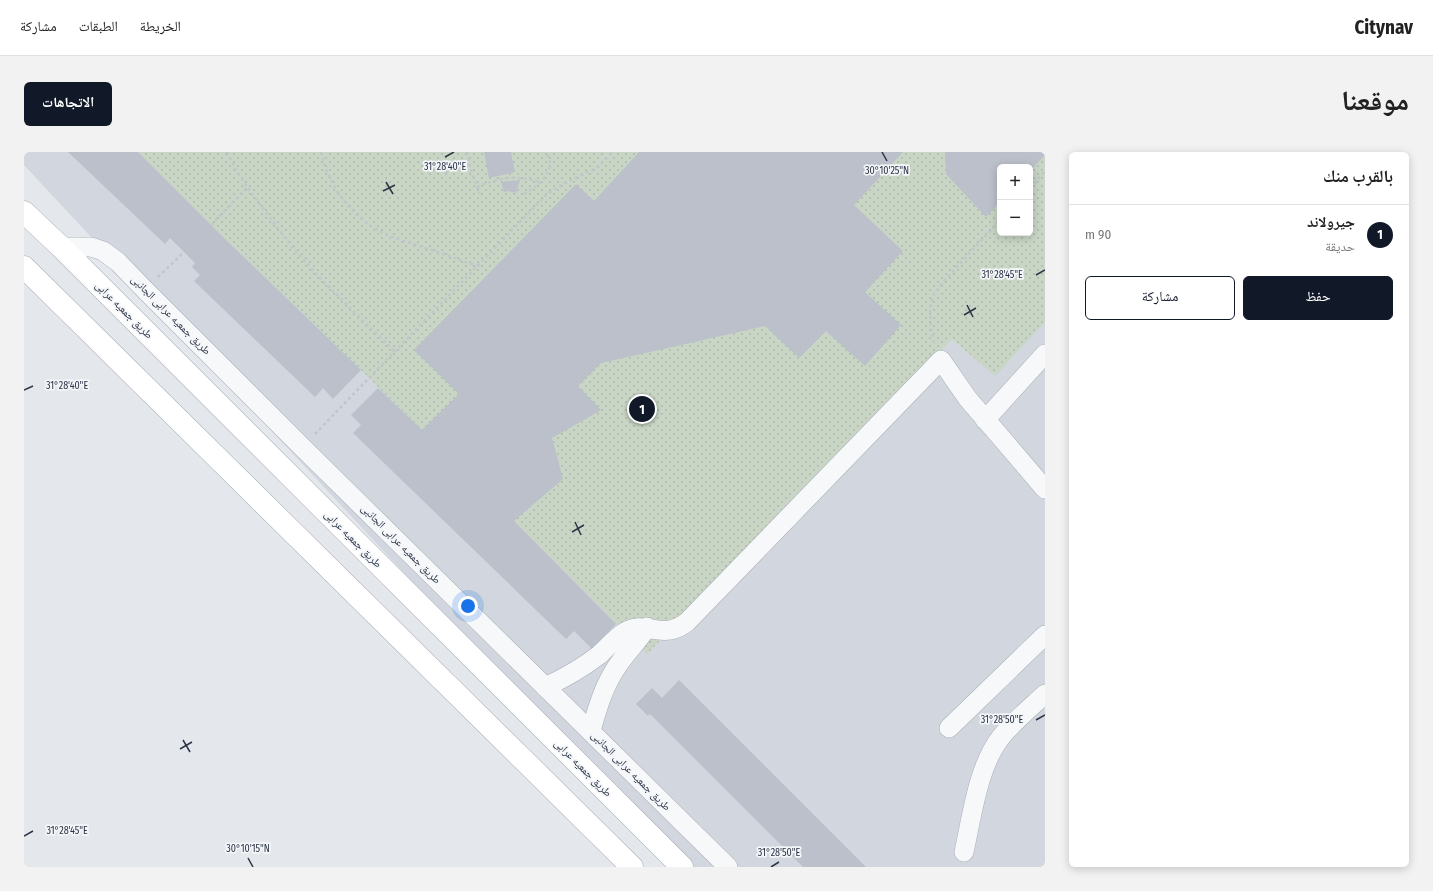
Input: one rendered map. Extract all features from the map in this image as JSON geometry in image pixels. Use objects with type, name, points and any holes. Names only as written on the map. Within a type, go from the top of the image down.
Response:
[{"type":"street","name":"طريق جمعيه عرابى","points":[[24,212],[61,247],[682,867]]},
{"type":"street","name":"طريق جمعيه عرابى الجانبى","points":[[61,247],[91,247],[103,251],[118,262],[302,447],[728,867]]},
{"type":"street","points":[[24,268],[632,867]]},
{"type":"street","points":[[985,420],[1045,354]]},
{"type":"street","points":[[545,686],[565,678],[583,667],[624,632],[635,628],[647,627],[669,631],[678,628],[696,615],[942,360],[968,399],[1045,489]]},
{"type":"street","points":[[591,732],[597,708],[606,686],[618,666],[647,627]]},
{"type":"street","points":[[949,728],[1045,636]]},
{"type":"street","points":[[964,852],[977,790],[988,759],[1001,737],[1045,694]]},
{"type":"path","points":[[227,152],[247,187],[303,260],[394,351]]},
{"type":"path","points":[[322,152],[330,179],[338,196],[352,212],[368,224],[387,235],[477,266]]},
{"type":"path","points":[[467,152],[469,164],[480,194]]},
{"type":"path","points":[[524,194],[533,189],[540,182],[548,168],[550,162],[547,152]]},
{"type":"path","points":[[302,447],[547,194],[559,186],[598,168],[613,152]]},
{"type":"path","points":[[445,173],[469,164]]},
{"type":"path","points":[[1033,185],[1045,171]]},
{"type":"path","points":[[477,187],[502,178],[514,177],[528,178],[540,182]]},
{"type":"path","points":[[211,225],[247,187]]},
{"type":"path","points":[[942,360],[933,341],[930,326],[930,308],[934,294],[997,223]]},
{"type":"path","points":[[145,290],[184,252]]},
{"type":"shaded area","points":[[24,152],[1045,152],[1045,867],[678,867],[24,165]]},
{"type":"green space","points":[[138,152],[1045,152],[1045,322],[995,376],[952,339],[647,654],[361,370],[222,236]]},
{"type":"building","points":[[68,152],[138,152],[222,236],[361,370],[333,399],[323,388],[315,397],[194,281],[200,275],[192,267],[195,263],[170,238],[165,244]]},
{"type":"building","points":[[484,152],[511,152],[515,172],[489,178]]},
{"type":"building","points":[[639,152],[903,152],[854,205],[903,251],[865,292],[901,325],[865,366],[826,331],[799,358],[765,326],[601,363],[578,386],[601,410],[552,438],[563,479],[514,521],[616,624],[592,649],[574,631],[566,639],[353,433],[361,425],[351,415],[378,388],[422,430],[459,394],[414,350],[576,184],[594,201]]},
{"type":"building","points":[[945,152],[1045,152],[1045,155],[1033,168],[1033,164],[997,164],[997,205],[986,217],[946,174]]},
{"type":"building","points":[[520,180],[516,193],[508,191],[504,192],[501,182]]},
{"type":"building","points":[[679,680],[866,867],[803,867],[650,714],[648,716],[636,704],[652,688],[662,698]]},
{"type":"place","name":"جيرولاند","points":[[642,409]]}]
